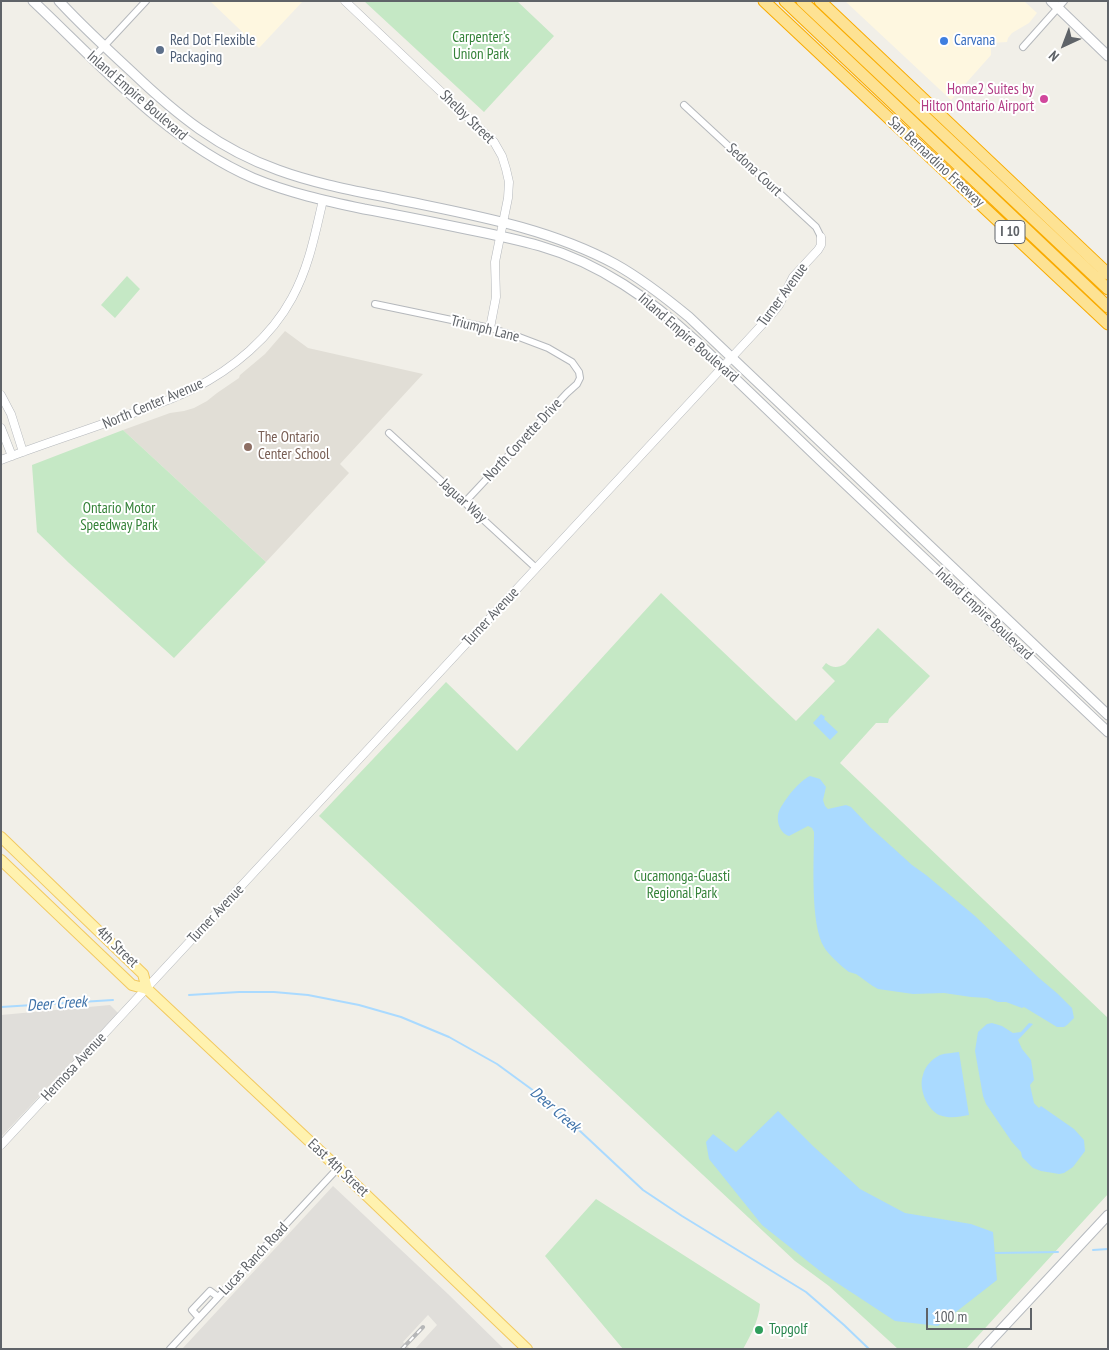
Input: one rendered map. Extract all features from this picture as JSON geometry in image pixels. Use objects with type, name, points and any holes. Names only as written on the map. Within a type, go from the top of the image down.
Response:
[{"type":"highway","name":"San Bernardino Freeway","points":[[764,1],[1108,324]]},
{"type":"highway","points":[[785,1],[1108,307]]},
{"type":"highway","points":[[802,1],[1108,289]]},
{"type":"highway","name":"I 10","points":[[820,1],[1108,274]]},
{"type":"main road","name":"Inland Empire Boulevard","points":[[33,1],[170,129],[208,154],[254,178],[283,189],[323,200],[542,246],[579,261],[628,287],[678,325],[724,367],[1108,732]]},
{"type":"main road","name":"Inland Empire Boulevard","points":[[58,1],[164,102],[200,130],[245,156],[277,170],[327,186],[503,222],[569,242],[616,265],[642,281],[675,306],[732,358],[1108,715]]},
{"type":"main road","points":[[1050,1],[1061,5],[1108,56]]},
{"type":"main road","points":[[323,200],[327,186]]},
{"type":"main road","name":"4th Street","points":[[1,837],[144,974],[147,989],[132,985],[1,860]]},
{"type":"main road","name":"East 4th Street","points":[[147,989],[527,1349]]},
{"type":"main road","points":[[983,1349],[1108,1215]]},
{"type":"street","points":[[93,58],[146,1]]},
{"type":"street","name":"Shelby Street","points":[[345,1],[494,142],[504,162],[508,182],[508,198],[495,262],[496,297],[490,328]]},
{"type":"street","points":[[1023,47],[1061,5]]},
{"type":"street","name":"Sedona Court","points":[[684,105],[816,227],[821,237]]},
{"type":"street","name":"North Center Avenue","points":[[1,460],[103,425],[182,394],[206,382],[251,350],[273,327],[292,298],[306,269],[323,200]]},
{"type":"street","name":"Turner Avenue","points":[[147,989],[765,322],[779,305],[793,276],[818,250],[821,244],[821,237]]},
{"type":"street","name":"Triumph Lane","points":[[375,304],[490,328],[519,337],[548,348],[576,366],[580,378]]},
{"type":"street","name":"North Corvette Drive","points":[[465,502],[577,384],[580,378]]},
{"type":"street","points":[[1,395],[11,414],[23,452]]},
{"type":"street","points":[[1,428],[12,456]]},
{"type":"street","name":"Jaguar Way","points":[[389,434],[536,568]]},
{"type":"street","name":"Hermosa Avenue","points":[[1,1145],[147,989]]},
{"type":"street","name":"Lucas Ranch Road","points":[[170,1349],[338,1168]]},
{"type":"street","points":[[199,1318],[192,1310],[210,1291],[218,1297]]},
{"type":"shaded area","points":[[210,1],[303,1],[259,48]]},
{"type":"shaded area","points":[[845,1],[1024,1],[1037,13],[1029,23],[1012,33],[1007,42],[991,43],[991,55],[951,100]]},
{"type":"shaded area","name":"The Ontario Center School","points":[[285,331],[308,348],[423,374],[340,464],[349,473],[266,562],[123,430],[170,413],[194,408],[207,401],[239,378],[240,375],[265,354]]},
{"type":"shaded area","points":[[110,1005],[118,1013],[1,1137],[1,1015]]},
{"type":"shaded area","points":[[333,1186],[504,1349],[415,1349],[437,1325],[428,1315],[403,1342],[410,1349],[182,1349]]},
{"type":"green space","name":"Carpenter's Union Park","points":[[364,1],[517,1],[554,36],[484,112]]},
{"type":"green space","points":[[127,276],[140,289],[115,318],[101,305]]},
{"type":"green space","name":"Ontario Motor Speedway Park","points":[[123,430],[266,562],[174,658],[37,532],[32,465]]},
{"type":"green space","name":"Cucamonga-Guasti Regional Park","points":[[661,593],[796,721],[835,681],[822,668],[826,663],[835,667],[845,664],[878,628],[930,676],[889,719],[888,723],[876,723],[840,763],[1108,1018],[1108,1194],[966,1349],[898,1349],[829,1286],[795,1261],[319,816],[446,682],[517,751]]},
{"type":"green space","points":[[596,1199],[760,1304],[752,1333],[743,1349],[623,1349],[545,1256]]},
{"type":"water","points":[[821,714],[838,732],[830,740],[813,723]]},
{"type":"water","points":[[810,776],[820,779],[826,787],[823,800],[828,809],[846,805],[851,807],[912,865],[975,916],[1058,994],[1072,1008],[1074,1018],[1064,1027],[1057,1027],[1024,1007],[1006,1002],[944,993],[913,994],[878,989],[839,964],[824,947],[817,923],[814,891],[814,832],[808,826],[789,836],[780,829],[778,821],[780,809],[786,800],[797,786]]},
{"type":"water","points":[[992,1023],[1002,1026],[1013,1033],[1021,1032],[1029,1023],[1033,1024],[1018,1040],[1022,1049],[1031,1060],[1034,1080],[1030,1085],[1034,1103],[1074,1129],[1084,1140],[1085,1151],[1073,1167],[1064,1173],[1059,1174],[1033,1168],[1022,1157],[1021,1152],[986,1104],[975,1051],[978,1032],[987,1024]]},
{"type":"water","points":[[959,1052],[969,1115],[947,1117],[939,1115],[931,1108],[925,1098],[922,1086],[923,1075],[927,1066],[940,1055]]},
{"type":"water","points":[[778,1111],[860,1189],[905,1213],[971,1224],[993,1232],[997,1280],[938,1326],[895,1321],[825,1275],[762,1225],[709,1159],[706,1142],[713,1134],[736,1152]]},
{"type":"waterway","name":"Deer Creek","points":[[189,995],[239,992],[274,992],[308,995],[359,1005],[401,1017],[449,1037],[497,1064],[549,1102],[643,1190],[806,1292],[869,1349]]},
{"type":"waterway","name":"Deer Creek","points":[[1,1007],[113,1000]]},
{"type":"waterway","points":[[1093,1250],[1108,1249]]},
{"type":"waterway","points":[[995,1253],[1058,1252]]},
{"type":"railway","points":[[402,1349],[423,1327]]},
{"type":"place","name":"Carvana","points":[[944,41]]},
{"type":"place","name":"Red Dot Flexible Packaging","points":[[160,50]]},
{"type":"place","name":"Home2 Suites by Hilton Ontario Airport","points":[[1044,99]]},
{"type":"place","name":"The Ontario Center School","points":[[248,447]]},
{"type":"place","name":"Topgolf","points":[[759,1330]]}]
